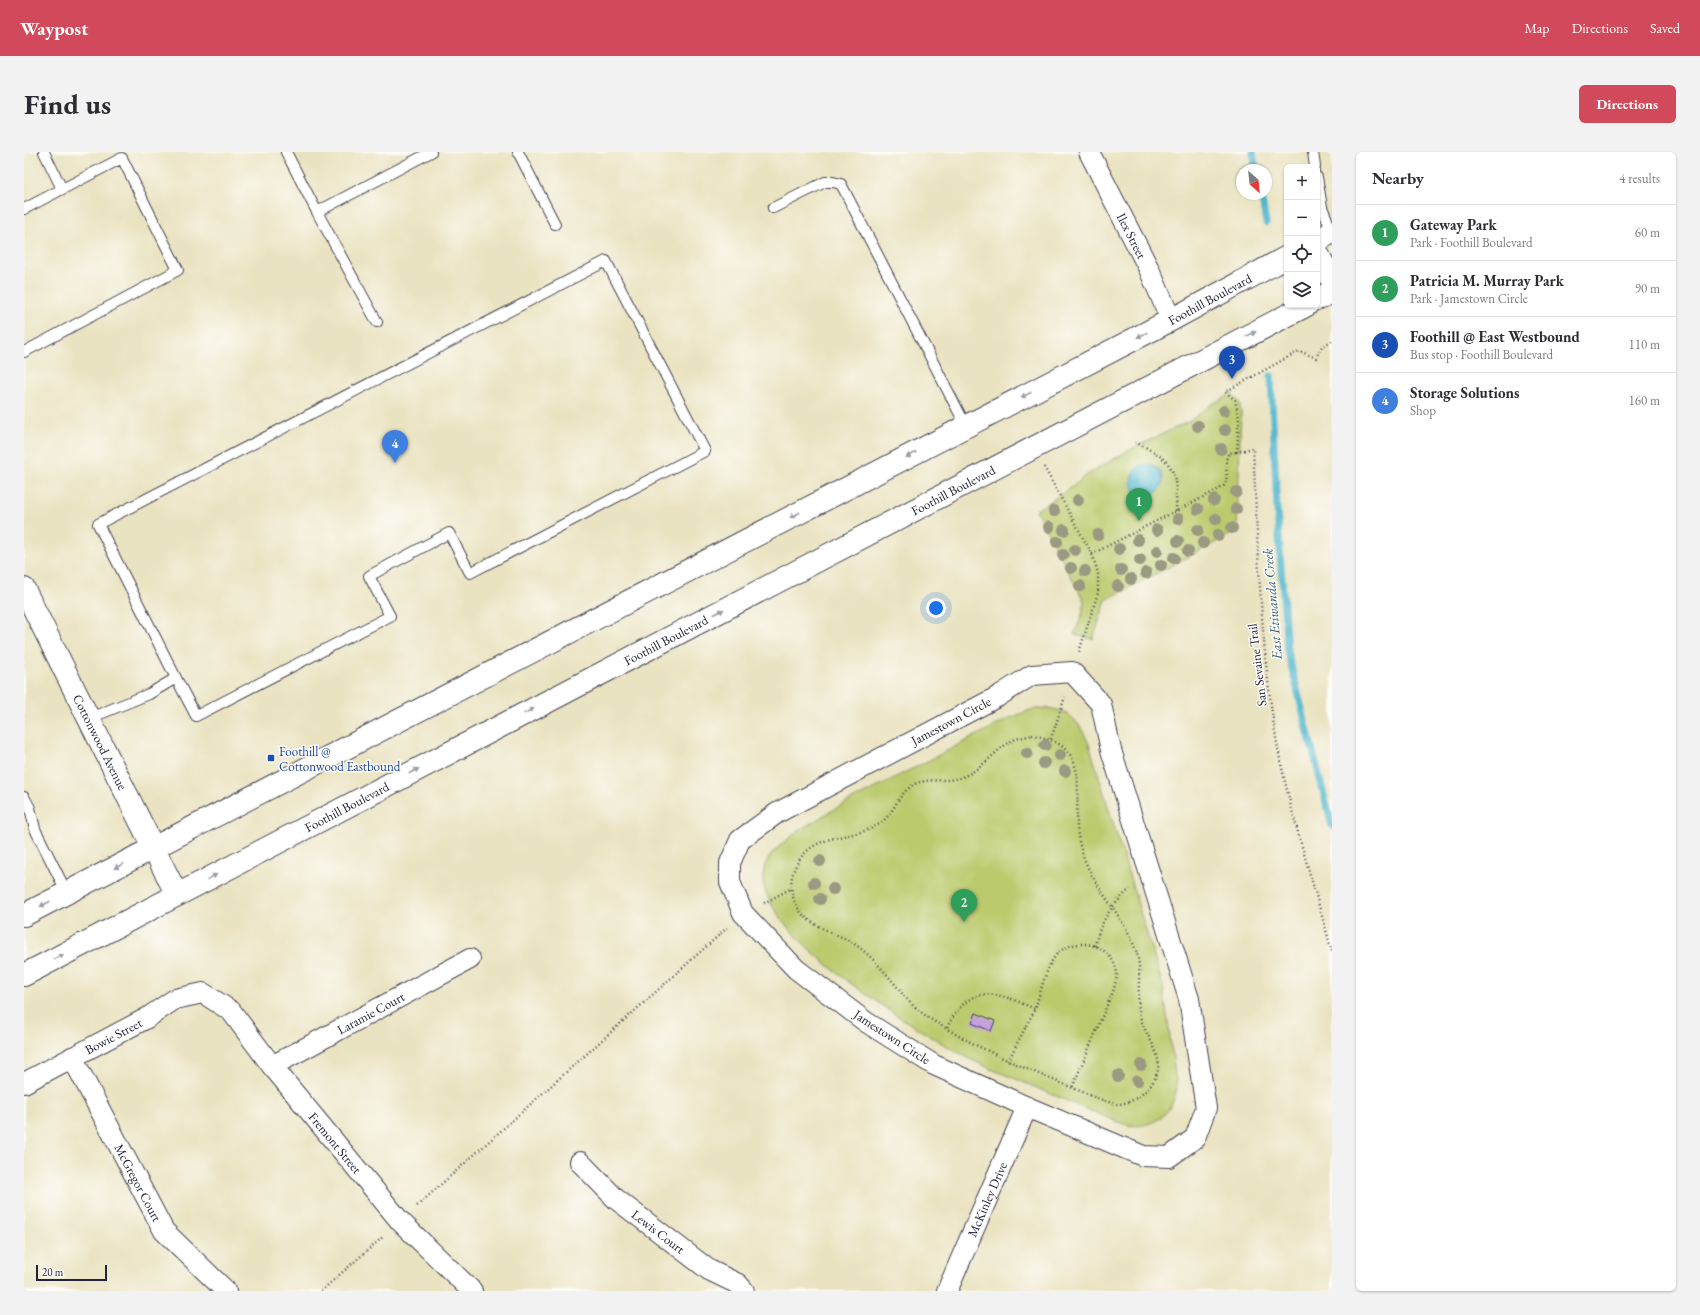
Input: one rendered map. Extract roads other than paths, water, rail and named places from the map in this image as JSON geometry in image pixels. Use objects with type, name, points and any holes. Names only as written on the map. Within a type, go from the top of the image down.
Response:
[{"type":"main road","points":[[1320,239],[1332,232]]},
{"type":"main road","points":[[1320,258],[1332,281]]},
{"type":"main road","name":"Foothill Boulevard","points":[[24,915],[1171,320],[1284,259]]},
{"type":"main road","points":[[1320,298],[1332,292]]},
{"type":"main road","name":"Foothill Boulevard","points":[[24,975],[1300,308]]},
{"type":"main road","name":"Cottonwood Avenue","points":[[24,589],[90,718],[177,895]]},
{"type":"street","name":"Ilex Street","points":[[1089,152],[1149,269],[1171,320]]},
{"type":"street","name":"Jamestown Circle","points":[[1072,672],[1101,704],[1111,750],[1190,999],[1206,1108],[1195,1138],[1169,1157],[1143,1156],[1027,1107],[934,1065],[866,1022],[796,969],[743,913],[730,882],[730,863],[740,840],[777,813],[997,698],[1032,675],[1072,672]]},
{"type":"street","name":"Laramie Court","points":[[272,1066],[470,959]]},
{"type":"street","name":"Fremont Street","points":[[203,993],[231,1011],[272,1066],[400,1221],[472,1291]]},
{"type":"street","name":"Bowie Street","points":[[24,1083],[147,1018],[175,1000],[203,993]]},
{"type":"street","name":"McGregor Court","points":[[72,1058],[164,1231],[226,1291]]},
{"type":"street","name":"McKinley Drive","points":[[947,1291],[1027,1107]]},
{"type":"street","name":"Lewis Court","points":[[580,1162],[616,1199],[709,1270],[738,1284],[744,1291]]},
{"type":"lane","points":[[44,152],[62,190]]},
{"type":"lane","points":[[286,152],[377,322]]},
{"type":"lane","points":[[317,212],[431,152]]},
{"type":"lane","points":[[518,152],[555,224]]},
{"type":"lane","points":[[1313,152],[1315,164]]},
{"type":"lane","points":[[24,209],[122,158],[178,270],[24,352]]},
{"type":"lane","points":[[773,208],[826,182],[841,184],[966,426]]},
{"type":"lane","points":[[1320,195],[1322,207],[1332,232]]},
{"type":"lane","points":[[606,261],[705,451],[470,573],[449,533],[369,576],[390,616],[196,716],[176,678],[98,524],[606,261]]},
{"type":"lane","points":[[90,718],[149,694],[176,678]]},
{"type":"lane","points":[[24,796],[30,808],[36,829],[67,893]]},
{"type":"water","points":[[1147,464],[1156,467],[1160,471],[1163,480],[1160,489],[1156,493],[1147,496],[1138,493],[1134,489],[1131,480],[1134,471],[1138,467]]},
{"type":"waterway","name":"East Etiwanda Creek","points":[[1253,152],[1255,164]]},
{"type":"waterway","name":"East Etiwanda Creek","points":[[1262,200],[1266,223]]},
{"type":"waterway","name":"East Etiwanda Creek","points":[[1271,376],[1277,509],[1287,650],[1332,826]]},
{"type":"place","name":"Foothill @ East Westbound","points":[[1232,379]]},
{"type":"place","name":"Storage Solutions","points":[[395,463]]},
{"type":"place","name":"Gateway Park","points":[[1139,521]]},
{"type":"place","name":"Foothill @ Cottonwood Eastbound","points":[[271,758]]},
{"type":"place","name":"Patricia M. Murray Park","points":[[964,922]]}]
